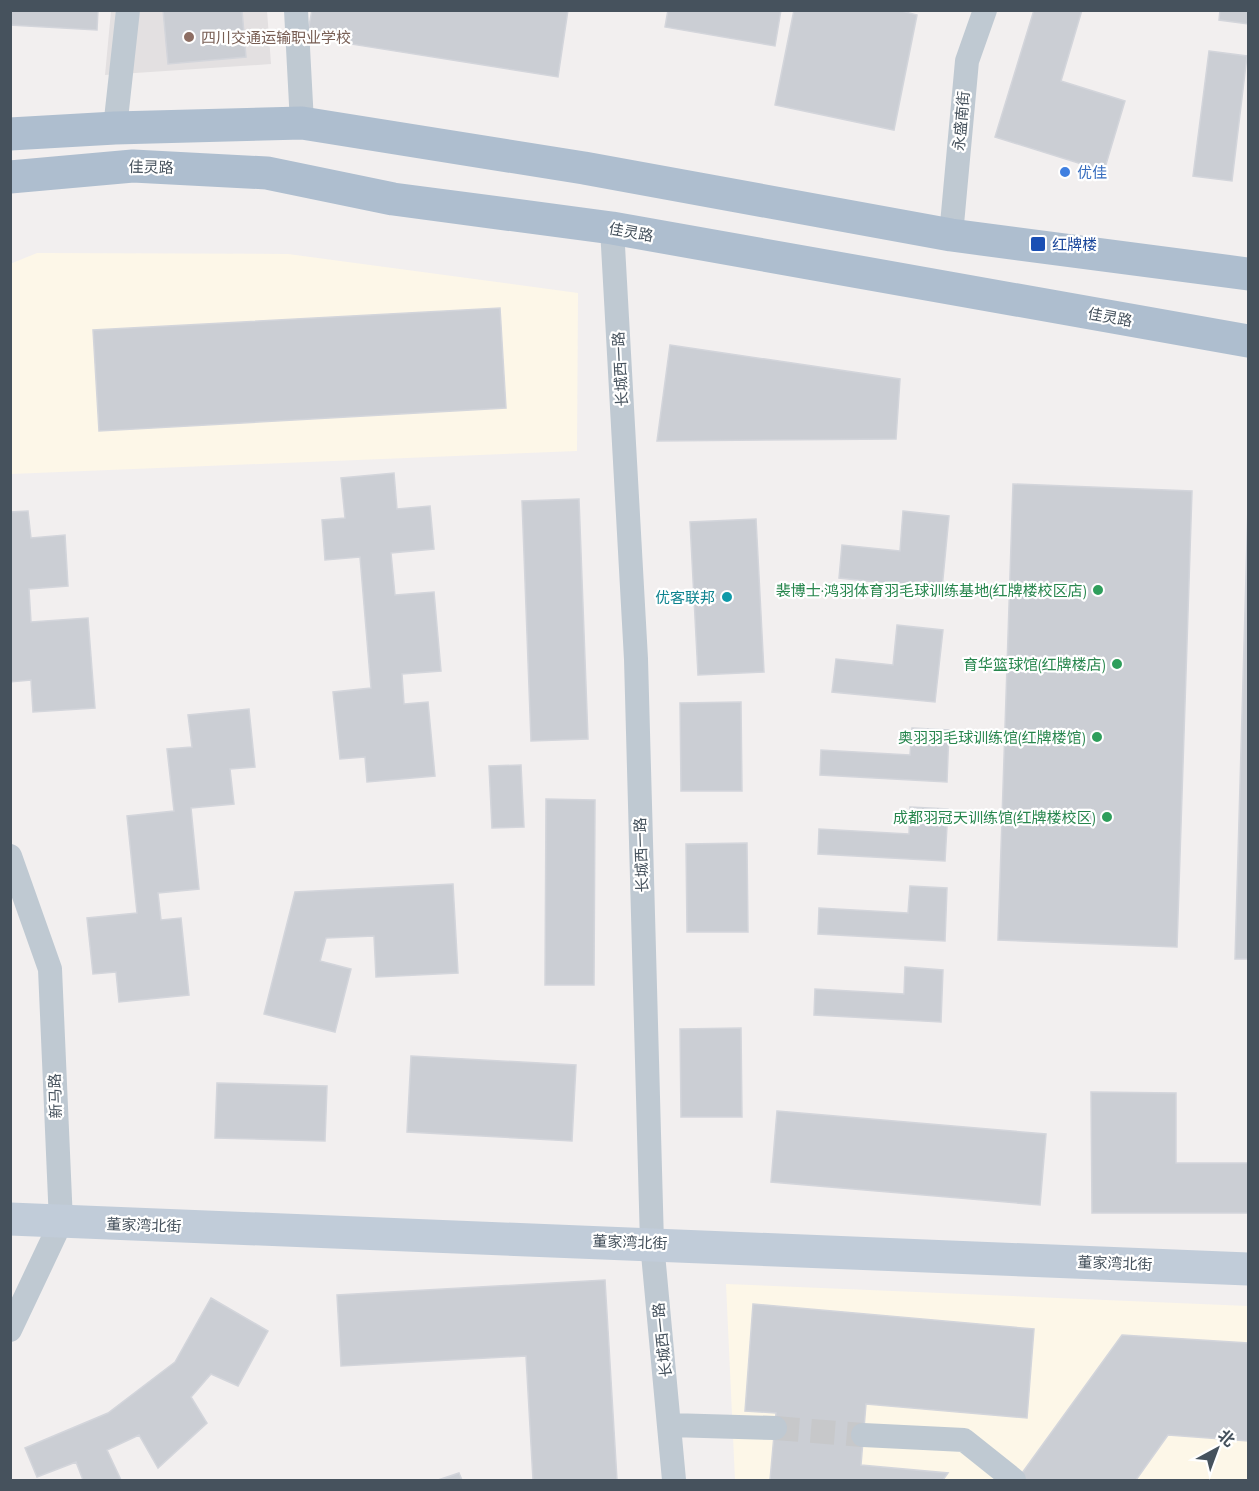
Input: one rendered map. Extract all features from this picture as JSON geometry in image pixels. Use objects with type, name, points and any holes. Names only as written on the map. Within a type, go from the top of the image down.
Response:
[{"type":"main road","points":[[10,134],[115,128],[302,123],[584,168],[951,235],[1248,274]]},
{"type":"main road","name":"佳灵路","points":[[10,177],[133,166],[267,173],[393,199],[612,228],[1248,341]]},
{"type":"street","points":[[115,128],[128,10]]},
{"type":"street","points":[[296,10],[302,123]]},
{"type":"street","name":"永盛南街","points":[[951,235],[967,61],[985,10]]},
{"type":"street","name":"长城西一路","points":[[612,228],[636,659],[652,1243],[674,1480]]},
{"type":"street","name":"新马路","points":[[10,856],[50,969],[61,1222],[10,1330]]},
{"type":"street","name":"董家湾北街","points":[[10,1219],[652,1243],[1248,1269]]},
{"type":"street","points":[[670,1425],[775,1428]]},
{"type":"street","points":[[863,1436],[964,1440],[1014,1480]]},
{"type":"shaded area","name":"四川交通运输职业学校","points":[[111,11],[267,11],[271,64],[105,75]]},
{"type":"shaded area","points":[[37,253],[288,254],[578,293],[577,451],[11,474],[10,264]]},
{"type":"shaded area","points":[[726,1284],[1248,1306],[1248,1480],[735,1480]]},
{"type":"building","points":[[10,10],[98,10],[97,30],[10,25]]},
{"type":"building","points":[[163,10],[242,10],[246,57],[168,64]]},
{"type":"building","points":[[312,10],[568,10],[558,77],[307,37]]},
{"type":"building","points":[[668,10],[781,10],[775,46],[665,27]]},
{"type":"building","points":[[794,10],[898,10],[917,15],[894,130],[775,105]]},
{"type":"building","points":[[1034,10],[1082,10],[1061,81],[1125,101],[1104,171],[995,137]]},
{"type":"building","points":[[1220,10],[1248,10],[1248,24],[1219,20]]},
{"type":"building","points":[[1209,51],[1247,56],[1232,181],[1193,176]]},
{"type":"building","points":[[500,308],[506,408],[99,431],[93,330]]},
{"type":"building","points":[[670,345],[900,379],[896,439],[657,441]]},
{"type":"building","points":[[394,473],[397,509],[430,506],[434,549],[391,553],[395,595],[434,592],[441,671],[402,674],[404,704],[428,702],[435,776],[367,782],[365,757],[340,759],[333,692],[371,688],[360,557],[325,560],[322,520],[345,518],[341,478]]},
{"type":"building","points":[[1013,484],[1192,491],[1177,947],[998,940]]},
{"type":"building","points":[[579,499],[588,739],[531,741],[522,501]]},
{"type":"building","points":[[1248,506],[1248,959],[1235,959]]},
{"type":"building","points":[[28,511],[31,538],[65,535],[68,586],[29,589],[31,622],[88,618],[95,708],[33,712],[31,680],[10,682],[10,512]]},
{"type":"building","points":[[903,511],[949,516],[942,589],[839,578],[842,545],[900,551]]},
{"type":"building","name":"优客联邦","points":[[756,519],[764,672],[698,675],[690,522]]},
{"type":"building","points":[[897,625],[943,630],[935,702],[832,692],[836,659],[893,665]]},
{"type":"building","points":[[741,702],[742,791],[681,791],[680,703]]},
{"type":"building","points":[[249,709],[255,767],[230,769],[234,804],[191,808],[199,889],[158,893],[161,920],[181,918],[189,995],[119,1002],[116,972],[93,974],[87,918],[137,913],[127,816],[174,811],[167,749],[192,747],[188,715]]},
{"type":"building","points":[[912,728],[949,730],[947,782],[820,775],[821,750],[910,755]]},
{"type":"building","points":[[521,765],[524,827],[492,828],[489,766]]},
{"type":"building","points":[[546,799],[595,800],[594,985],[545,985]]},
{"type":"building","points":[[910,807],[948,809],[945,861],[818,854],[819,829],[909,834]]},
{"type":"building","points":[[747,843],[748,932],[687,932],[686,844]]},
{"type":"building","points":[[453,884],[458,973],[376,977],[374,936],[326,938],[320,961],[351,969],[335,1032],[264,1014],[295,892]]},
{"type":"building","points":[[910,886],[947,888],[945,941],[818,934],[819,908],[908,913]]},
{"type":"building","points":[[905,967],[943,970],[941,1022],[814,1015],[815,989],[904,994]]},
{"type":"building","points":[[741,1028],[742,1117],[681,1117],[680,1029]]},
{"type":"building","points":[[411,1056],[576,1065],[572,1141],[407,1132]]},
{"type":"building","points":[[217,1083],[327,1086],[325,1141],[215,1138]]},
{"type":"building","points":[[1091,1092],[1176,1093],[1176,1163],[1248,1163],[1248,1213],[1092,1213]]},
{"type":"building","points":[[777,1111],[1046,1134],[1040,1205],[771,1182]]},
{"type":"building","points":[[605,1280],[617,1480],[533,1480],[526,1356],[341,1366],[337,1295]]},
{"type":"building","points":[[211,1298],[268,1331],[238,1386],[211,1374],[191,1397],[207,1423],[158,1468],[139,1435],[107,1450],[121,1480],[83,1480],[76,1462],[37,1477],[25,1448],[108,1413],[175,1362]]},
{"type":"building","points":[[753,1304],[1034,1329],[1027,1418],[866,1404],[861,1465],[948,1473],[943,1480],[770,1480],[776,1413],[745,1411]]},
{"type":"building","points":[[1122,1335],[1248,1343],[1248,1441],[1168,1435],[1136,1480],[1017,1480]]},
{"type":"building","points":[[459,1473],[462,1480],[438,1480]]},
{"type":"tunnel","points":[[775,1428],[863,1435]]},
{"type":"place","name":"四川交通运输职业学校","points":[[189,37]]},
{"type":"place","name":"优佳","points":[[1065,172]]},
{"type":"place","name":"红牌楼","points":[[1038,244]]},
{"type":"place","name":"裴博士·鸿羽体育羽毛球训练基地(红牌楼校区店)","points":[[1098,590]]},
{"type":"place","name":"优客联邦","points":[[727,597]]},
{"type":"place","name":"育华篮球馆(红牌楼店)","points":[[1117,664]]},
{"type":"place","name":"奥羽羽毛球训练馆(红牌楼馆)","points":[[1097,737]]},
{"type":"place","name":"成都羽冠天训练馆(红牌楼校区)","points":[[1107,817]]}]
